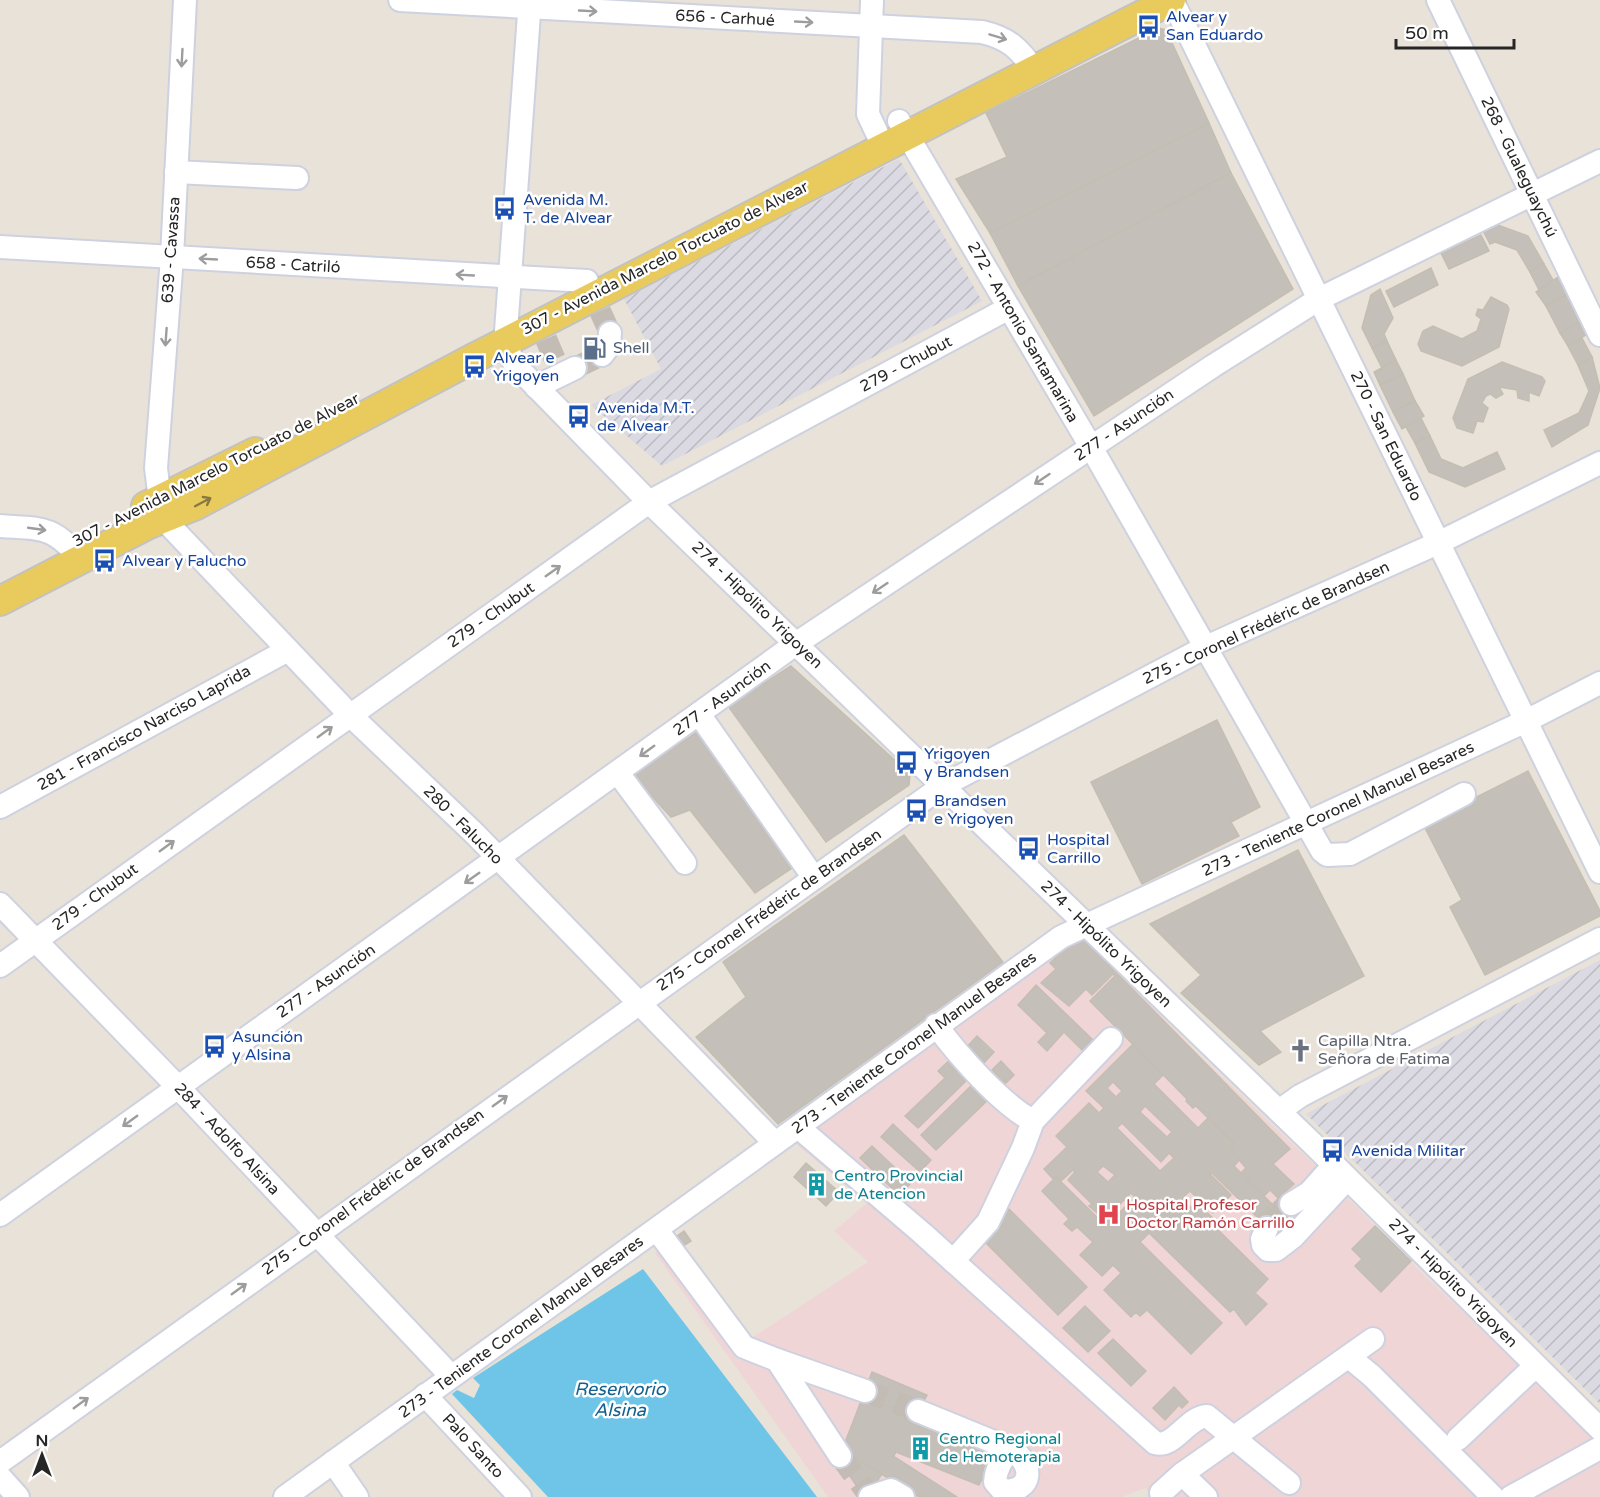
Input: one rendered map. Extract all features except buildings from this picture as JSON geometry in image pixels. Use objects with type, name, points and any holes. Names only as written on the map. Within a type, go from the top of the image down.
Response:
[{"type":"main road","name":"307 - Avenida Marcelo Torcuato de Alvear","points":[[1030,63],[1138,0]]},
{"type":"main road","name":"307 - Avenida Marcelo Torcuato de Alvear","points":[[506,331],[543,331],[594,296],[891,133],[1030,63],[1172,0]]},
{"type":"main road","name":"307 - Avenida Marcelo Torcuato de Alvear","points":[[0,581],[75,552],[506,331],[594,296]]},
{"type":"main road","name":"307 - Avenida Marcelo Torcuato de Alvear","points":[[0,601],[75,552]]},
{"type":"street","name":"639 - Cavassa","points":[[164,508],[156,468],[172,257],[185,0]]},
{"type":"street","name":"656 - Carhué","points":[[400,0],[530,4],[982,32],[1007,39],[1030,63]]},
{"type":"street","name":"272 - Antonio Santamarina","points":[[872,0],[867,100],[870,122],[891,133],[1009,308],[1322,851],[1327,855],[1350,854],[1464,794]]},
{"type":"street","name":"270 - San Eduardo","points":[[1172,0],[1600,872]]},
{"type":"street","name":"268 - Gualeguaychú","points":[[1438,0],[1600,335]]},
{"type":"street","points":[[506,331],[530,4]]},
{"type":"street","name":"277 - Asunción","points":[[0,1215],[797,643],[1091,447],[1319,299],[1600,161]]},
{"type":"street","points":[[176,172],[297,178]]},
{"type":"street","name":"658 - Catriló","points":[[0,248],[510,278],[594,296]]},
{"type":"street","name":"279 - Chubut","points":[[0,966],[649,502],[1009,308]]},
{"type":"street","name":"274 - Hipólito Yrigoyen","points":[[506,331],[512,361],[649,502],[944,784],[1600,1429]]},
{"type":"street","points":[[602,355],[609,346],[610,333]]},
{"type":"street","points":[[536,387],[564,368]]},
{"type":"street","name":"275 - Coronel Frédéric de Brandsen","points":[[0,1462],[944,784],[1206,647],[1438,543],[1600,463]]},
{"type":"street","name":"280 - Falucho","points":[[164,508],[180,539],[350,715],[475,834],[497,860],[774,1143]]},
{"type":"street","points":[[0,526],[42,528],[59,535],[75,552]]},
{"type":"street","name":"281 - Francisco Narciso Laprida","points":[[0,807],[288,650]]},
{"type":"street","name":"273 - Teniente Coronel Manuel Besares","points":[[285,1497],[657,1230],[936,1024],[1061,937],[1526,721],[1600,683]]},
{"type":"street","points":[[699,714],[814,878]]},
{"type":"street","points":[[618,773],[685,863]]},
{"type":"street","name":"284 - Adolfo Alsina","points":[[0,904],[177,1086],[451,1376]]},
{"type":"street","points":[[1279,1111],[1300,1096],[1600,939]]},
{"type":"street","points":[[936,1024],[960,1056],[1015,1109],[1033,1121]]},
{"type":"street","points":[[953,1261],[988,1222],[1023,1148],[1033,1121],[1111,1040]]},
{"type":"street","points":[[798,1127],[953,1261],[1155,1443],[1167,1442],[1200,1417],[1207,1416],[1289,1483]]},
{"type":"street","points":[[1291,1204],[1341,1172]]},
{"type":"street","points":[[1267,1228],[1262,1239],[1263,1245],[1268,1250],[1276,1250],[1293,1237],[1341,1172]]},
{"type":"street","points":[[657,1230],[744,1347],[865,1391]]},
{"type":"street","points":[[1161,1493],[1182,1474],[1373,1339]]},
{"type":"street","points":[[1349,1357],[1372,1376],[1493,1497]]},
{"type":"street","points":[[777,1360],[840,1456]]},
{"type":"street","points":[[1458,1439],[1528,1373],[1538,1368]]},
{"type":"street","name":"Palo Santo","points":[[425,1395],[520,1497]]},
{"type":"street","points":[[918,1411],[1011,1449]]},
{"type":"street","points":[[1511,1497],[1600,1448]]},
{"type":"street","points":[[333,1462],[357,1497]]},
{"type":"street","points":[[1182,1474],[1206,1497]]},
{"type":"street","points":[[0,1477],[18,1497]]},
{"type":"street","points":[[868,1494],[870,1497],[891,1490],[903,1497]]},
{"type":"shaded area","points":[[899,159],[982,301],[662,466],[591,405],[661,369],[624,299]]},
{"type":"shaded area","name":"Hospital Profesor Doctor Ramón Carrillo","points":[[1075,937],[1085,938],[1198,1054],[1320,1170],[1424,1275],[1583,1426],[1600,1450],[1600,1497],[1154,1497],[1145,1488],[1122,1497],[828,1497],[655,1253],[684,1231],[691,1241],[683,1247],[750,1339],[868,1262],[834,1231],[867,1203],[796,1144]]},
{"type":"shaded area","points":[[1600,960],[1600,1404],[1306,1114]]},
{"type":"water","name":"Reservorio Alsina","points":[[643,1269],[817,1497],[548,1497],[452,1394],[457,1390],[474,1398],[480,1385],[473,1378]]},
{"type":"tunnel","points":[[600,311],[610,333]]},
{"type":"tunnel","points":[[546,339],[556,362]]},
{"type":"tunnel","points":[[575,368],[602,355]]},
{"type":"tunnel","points":[[1267,1228],[1291,1204]]},
{"type":"tunnel","points":[[865,1391],[918,1411]]},
{"type":"tunnel","points":[[840,1456],[868,1494]]},
{"type":"place","name":"Alvear y San Eduardo","points":[[1148,26]]},
{"type":"place","name":"Avenida M. T. de Alvear","points":[[505,209]]},
{"type":"place","name":"Shell","points":[[595,348]]},
{"type":"place","name":"Alvear e Yrigoyen","points":[[475,367]]},
{"type":"place","name":"Avenida M.T. de Alvear","points":[[579,417]]},
{"type":"place","name":"Alvear y Falucho","points":[[104,561]]},
{"type":"place","name":"Yrigoyen y Brandsen","points":[[906,763]]},
{"type":"place","name":"Brandsen e Yrigoyen","points":[[916,810]]},
{"type":"place","name":"Hospital Carrillo","points":[[1029,849]]},
{"type":"place","name":"Asunción y Alsina","points":[[214,1046]]},
{"type":"place","name":"Capilla Ntra. Señora de Fatima","points":[[1300,1050]]},
{"type":"place","name":"Avenida Militar","points":[[1333,1151]]},
{"type":"place","name":"Centro Provincial de Atencion","points":[[816,1185]]},
{"type":"place","name":"Hospital Profesor Doctor Ramón Carrillo","points":[[1108,1214]]},
{"type":"place","name":"Centro Regional de Hemoterapia","points":[[921,1448]]}]
